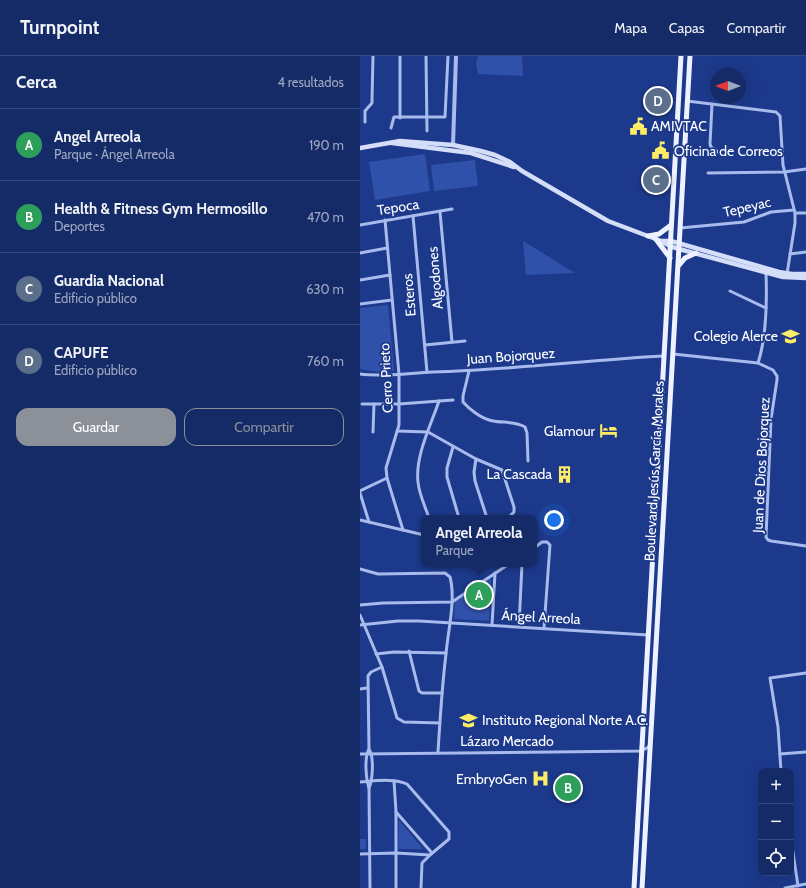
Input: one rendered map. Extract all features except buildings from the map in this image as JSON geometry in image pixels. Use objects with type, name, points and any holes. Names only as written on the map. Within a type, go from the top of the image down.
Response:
[{"type":"main road","name":"Boulevard Jesús García Morales","points":[[634,888],[681,56]]},
{"type":"main road","name":"Boulevard Jesús García Morales","points":[[642,888],[690,56]]},
{"type":"main road","points":[[360,148],[400,141],[453,145],[481,150],[510,162],[519,169],[608,221],[661,241],[729,260],[787,275],[806,274]]},
{"type":"main road","points":[[390,143],[471,153],[519,169]]},
{"type":"main road","points":[[399,144],[410,143],[449,148],[453,145]]},
{"type":"main road","points":[[453,145],[455,148],[484,154],[498,161]]},
{"type":"main road","points":[[648,236],[660,234],[671,226]]},
{"type":"main road","points":[[655,238],[670,258]]},
{"type":"main road","points":[[679,246],[696,253],[729,260],[766,272],[806,278]]},
{"type":"main road","points":[[679,265],[689,256],[696,253]]},
{"type":"main road","points":[[650,604],[659,605]]},
{"type":"street","points":[[366,122],[365,111],[372,103],[373,56]]},
{"type":"street","points":[[400,56],[400,118]]},
{"type":"street","points":[[426,56],[427,131]]},
{"type":"street","points":[[391,128],[393,118],[444,117],[446,115],[448,56]]},
{"type":"street","points":[[453,145],[456,56]]},
{"type":"street","points":[[688,101],[710,104]]},
{"type":"street","points":[[718,152],[711,147],[710,144],[712,104],[776,112],[779,114],[781,121],[784,172],[795,222],[787,275]]},
{"type":"street","points":[[708,173],[784,172],[806,169]]},
{"type":"street","name":"Tepoca","points":[[360,225],[452,210]]},
{"type":"street","name":"Algodones","points":[[440,212],[452,342]]},
{"type":"street","name":"Tepeyac","points":[[680,228],[744,222],[771,212],[806,213]]},
{"type":"street","name":"Esteros","points":[[413,216],[427,372]]},
{"type":"street","name":"Cerro Prieto","points":[[385,220],[399,374],[399,425],[386,468],[387,478],[403,530]]},
{"type":"street","points":[[360,253],[388,248]]},
{"type":"street","points":[[790,254],[806,252]]},
{"type":"street","points":[[673,354],[758,363],[763,343],[766,308],[766,272]]},
{"type":"street","points":[[360,280],[390,275]]},
{"type":"street","points":[[730,291],[766,308]]},
{"type":"street","points":[[360,304],[392,300]]},
{"type":"street","points":[[425,345],[465,341]]},
{"type":"street","name":"Juan Bojorquez","points":[[360,374],[469,371],[664,356]]},
{"type":"street","name":"Juan de Dios Bojorquez","points":[[758,363],[773,370],[777,376],[771,419],[766,537],[771,541],[806,546]]},
{"type":"street","points":[[469,371],[463,402],[489,420],[519,424],[525,427],[527,432],[528,461]]},
{"type":"street","points":[[362,404],[399,404],[453,400]]},
{"type":"street","points":[[428,515],[418,482],[420,459],[439,401]]},
{"type":"street","points":[[373,432],[374,404]]},
{"type":"street","points":[[397,431],[428,432],[476,459],[502,470],[514,507],[514,512],[511,515]]},
{"type":"street","points":[[453,446],[446,468],[447,478],[458,515]]},
{"type":"street","points":[[476,459],[474,472],[475,481],[486,515]]},
{"type":"street","points":[[369,522],[360,492],[387,478]]},
{"type":"street","points":[[360,520],[421,534]]},
{"type":"street","points":[[537,546],[544,542],[547,542],[550,545],[544,628]]},
{"type":"street","points":[[360,605],[391,602],[452,602],[504,567]]},
{"type":"street","points":[[519,626],[522,567]]},
{"type":"street","points":[[360,569],[378,574],[445,573],[449,575],[451,581],[452,602],[442,693],[438,752]]},
{"type":"street","points":[[492,625],[495,573]]},
{"type":"street","points":[[360,615],[362,625],[382,668],[397,718],[404,722],[440,722]]},
{"type":"street","name":"Ángel Arreola","points":[[362,625],[398,621],[450,622],[648,635]]},
{"type":"street","points":[[376,654],[409,651],[446,653]]},
{"type":"street","points":[[409,651],[419,691],[422,693],[442,693]]},
{"type":"street","points":[[369,788],[372,782],[371,754],[369,749],[367,688],[369,673],[382,668]]},
{"type":"street","points":[[781,768],[778,727],[770,678],[806,673]]},
{"type":"street","points":[[360,689],[367,688]]},
{"type":"street","points":[[641,751],[647,748],[650,743]]},
{"type":"street","points":[[369,749],[366,754],[367,782],[369,788],[370,888]]},
{"type":"street","name":"Lázaro Mercado","points":[[360,754],[641,751]]},
{"type":"street","points":[[780,754],[806,752]]},
{"type":"street","points":[[394,781],[396,812],[396,888]]},
{"type":"street","points":[[360,782],[394,781],[407,784],[449,832],[449,839],[422,863],[421,888]]},
{"type":"street","points":[[396,812],[431,854]]},
{"type":"street","points":[[791,840],[798,886]]},
{"type":"street","points":[[360,854],[431,854]]},
{"type":"street","points":[[785,888],[806,884]]},
{"type":"shaded area","points":[[478,56],[522,56],[523,76],[478,74],[476,63]]},
{"type":"shaded area","points":[[425,154],[430,191],[375,200],[369,162]]},
{"type":"shaded area","points":[[475,160],[478,186],[434,191],[431,165]]},
{"type":"shaded area","points":[[523,241],[575,273],[526,275]]},
{"type":"shaded area","points":[[388,305],[394,371],[377,372],[360,369],[360,308]]},
{"type":"shaded area","points":[[491,578],[489,621],[454,619],[455,602]]},
{"type":"shaded area","points":[[399,820],[423,849],[398,849]]},
{"type":"shaded area","points":[[360,839],[366,839],[366,849],[360,849]]},
{"type":"place","name":"CAPUFE","points":[[658,101]]},
{"type":"place","name":"AMIVTAC","points":[[638,126]]},
{"type":"place","name":"Oficina de Correos","points":[[661,151]]},
{"type":"place","name":"Guardia Nacional","points":[[656,180]]},
{"type":"place","name":"Colegio Alerce","points":[[791,336]]},
{"type":"place","name":"Glamour","points":[[608,431]]},
{"type":"place","name":"La Cascada","points":[[565,474]]},
{"type":"place","name":"Angel Arreola","points":[[479,595]]},
{"type":"place","name":"Instituto Regional Norte A.C.","points":[[469,720]]},
{"type":"place","name":"EmbryoGen","points":[[540,779]]},
{"type":"place","name":"Health & Fitness Gym Hermosillo","points":[[568,788]]}]
